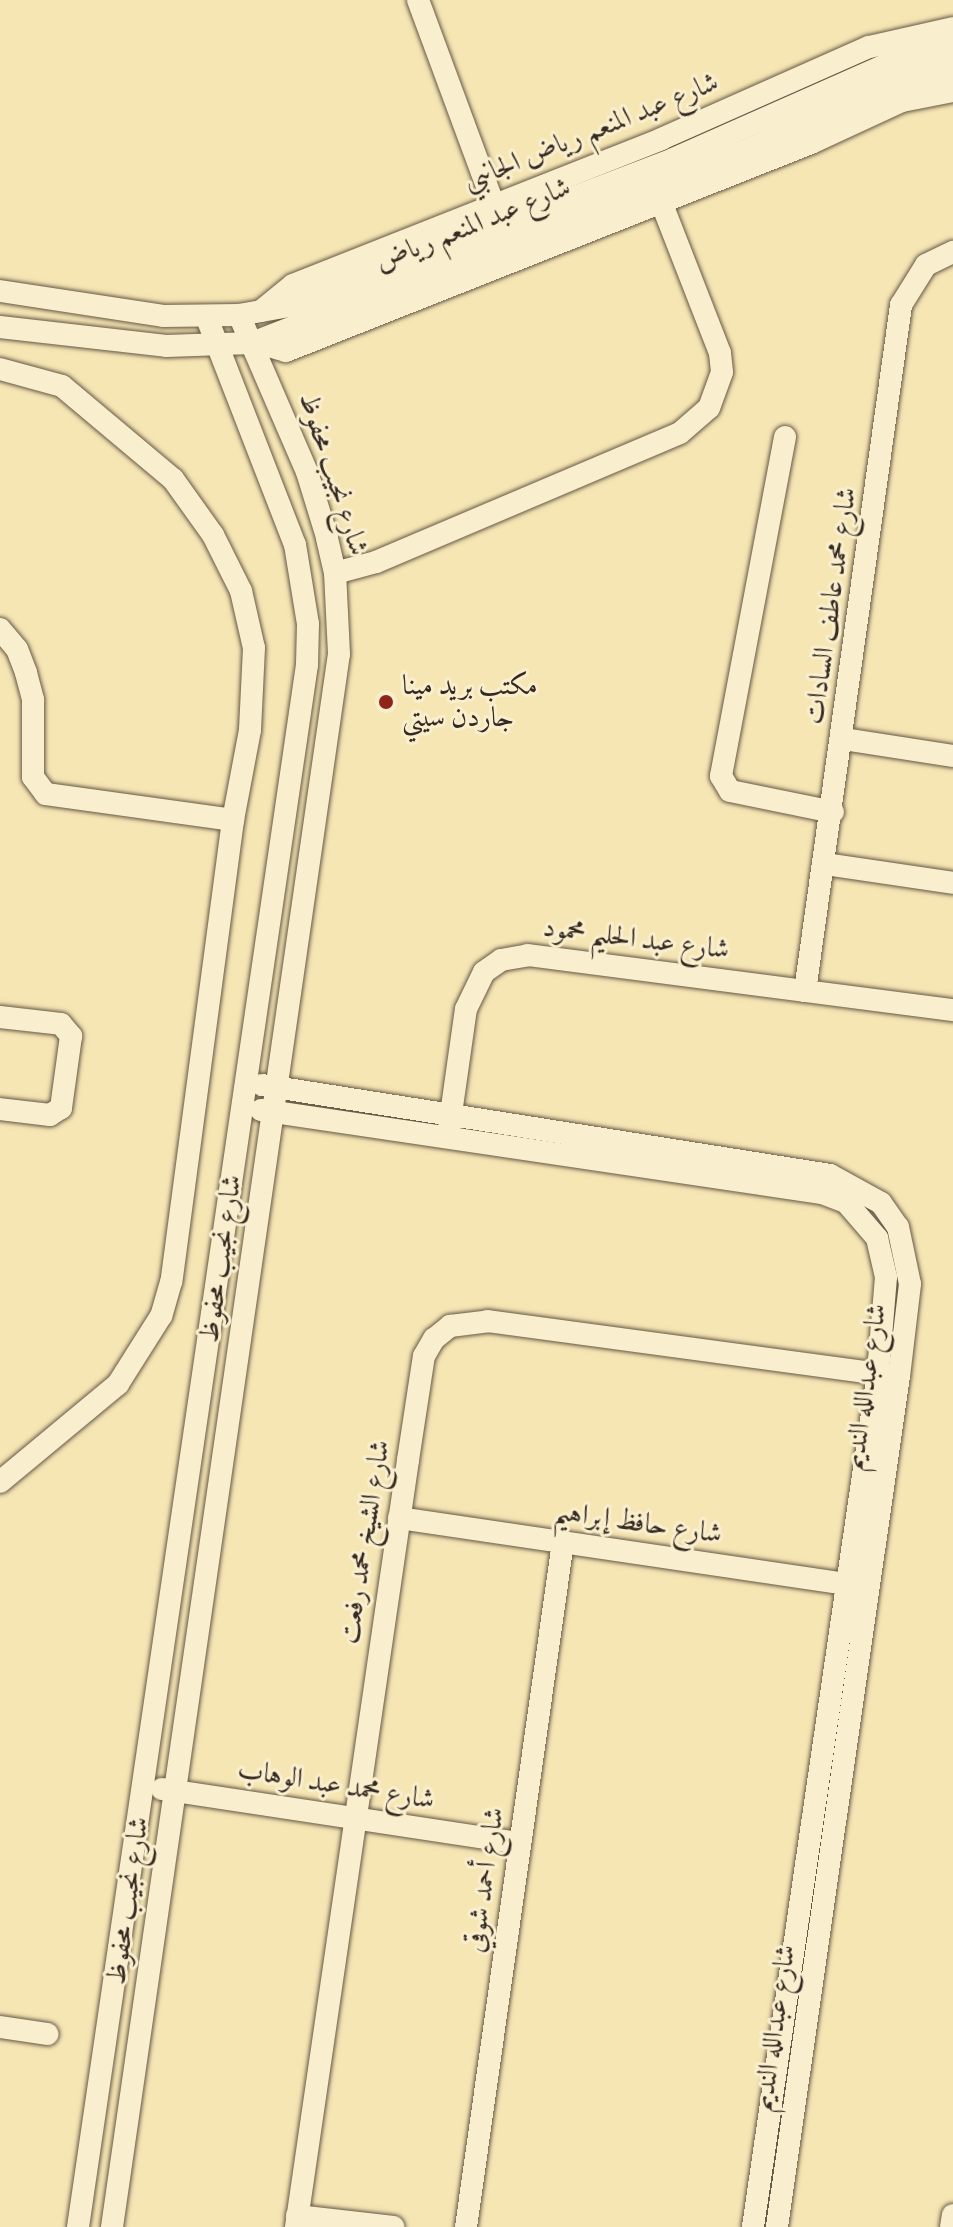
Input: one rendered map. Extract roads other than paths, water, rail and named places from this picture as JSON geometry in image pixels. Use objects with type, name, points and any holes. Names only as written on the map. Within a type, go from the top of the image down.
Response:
[{"type":"street","points":[[418,0],[497,213]]},
{"type":"street","name":"شارع عبد المنعم رياض الجانبي","points":[[497,213],[869,47],[953,28]]},
{"type":"street","name":"شارع عبد المنعم رياض","points":[[0,291],[119,311],[207,318],[250,314],[316,296],[497,213],[673,159],[887,64],[953,50]]},
{"type":"street","name":"شارع عبد المنعم رياض","points":[[0,327],[114,342],[219,346],[254,342],[742,152],[891,85],[953,71]]},
{"type":"street","points":[[254,342],[286,351],[661,202],[902,101],[953,91]]},
{"type":"street","points":[[335,573],[376,562],[680,433],[709,408],[722,372],[720,353],[661,202]]},
{"type":"street","name":"شارع محمد عاطف السادات","points":[[805,991],[844,739],[901,305],[926,265],[953,252]]},
{"type":"street","name":"شارع نجيب محفوظ","points":[[112,2227],[339,654],[335,573],[307,472],[254,342],[250,314]]},
{"type":"street","name":"شارع نجيب محفوظ","points":[[78,2227],[307,665],[308,624],[295,545],[207,318]]},
{"type":"street","points":[[0,369],[62,386],[104,416],[173,479],[213,535],[241,591],[254,648],[250,730],[233,820],[171,1282],[161,1316],[118,1384],[0,1482]]},
{"type":"street","points":[[785,437],[721,776],[730,791],[833,812]]},
{"type":"street","points":[[0,629],[17,649],[26,673],[33,700],[33,777],[46,794],[233,820]]},
{"type":"street","points":[[844,739],[953,756]]},
{"type":"street","points":[[825,864],[953,883]]},
{"type":"street","name":"شارع عبد الحليم محمود","points":[[450,1126],[472,989],[501,960],[528,955],[953,1010]]},
{"type":"street","points":[[0,1017],[61,1024],[71,1036],[61,1108],[50,1115],[0,1109]]},
{"type":"street","name":"شارع عبدالله النديم","points":[[247,1083],[450,1126]]},
{"type":"street","name":"شارع عبدالله النديم","points":[[244,1108],[450,1126],[800,1169],[856,1185],[881,1203],[898,1227],[908,1256],[910,1284],[889,1375],[753,2227]]},
{"type":"street","name":"شارع الشيخ محمد رفعت","points":[[297,2221],[424,1356],[450,1326],[468,1320],[889,1375]]},
{"type":"street","name":"شارع حافظ إبراهيم","points":[[399,1518],[857,1586]]},
{"type":"street","name":"شارع أحمد شوقي","points":[[466,2227],[563,1542]]},
{"type":"street","name":"شارع عبدالله النديم","points":[[777,2227],[857,1586]]},
{"type":"street","name":"شارع محمد عبد الوهاب","points":[[143,1786],[520,1843]]},
{"type":"street","points":[[0,2027],[47,2034]]},
{"type":"street","points":[[951,2227],[953,2215]]},
{"type":"street","points":[[297,2221],[393,2227]]},
{"type":"place","name":"مكتب بريد مينا جاردن سيتي","points":[[386,702]]}]
